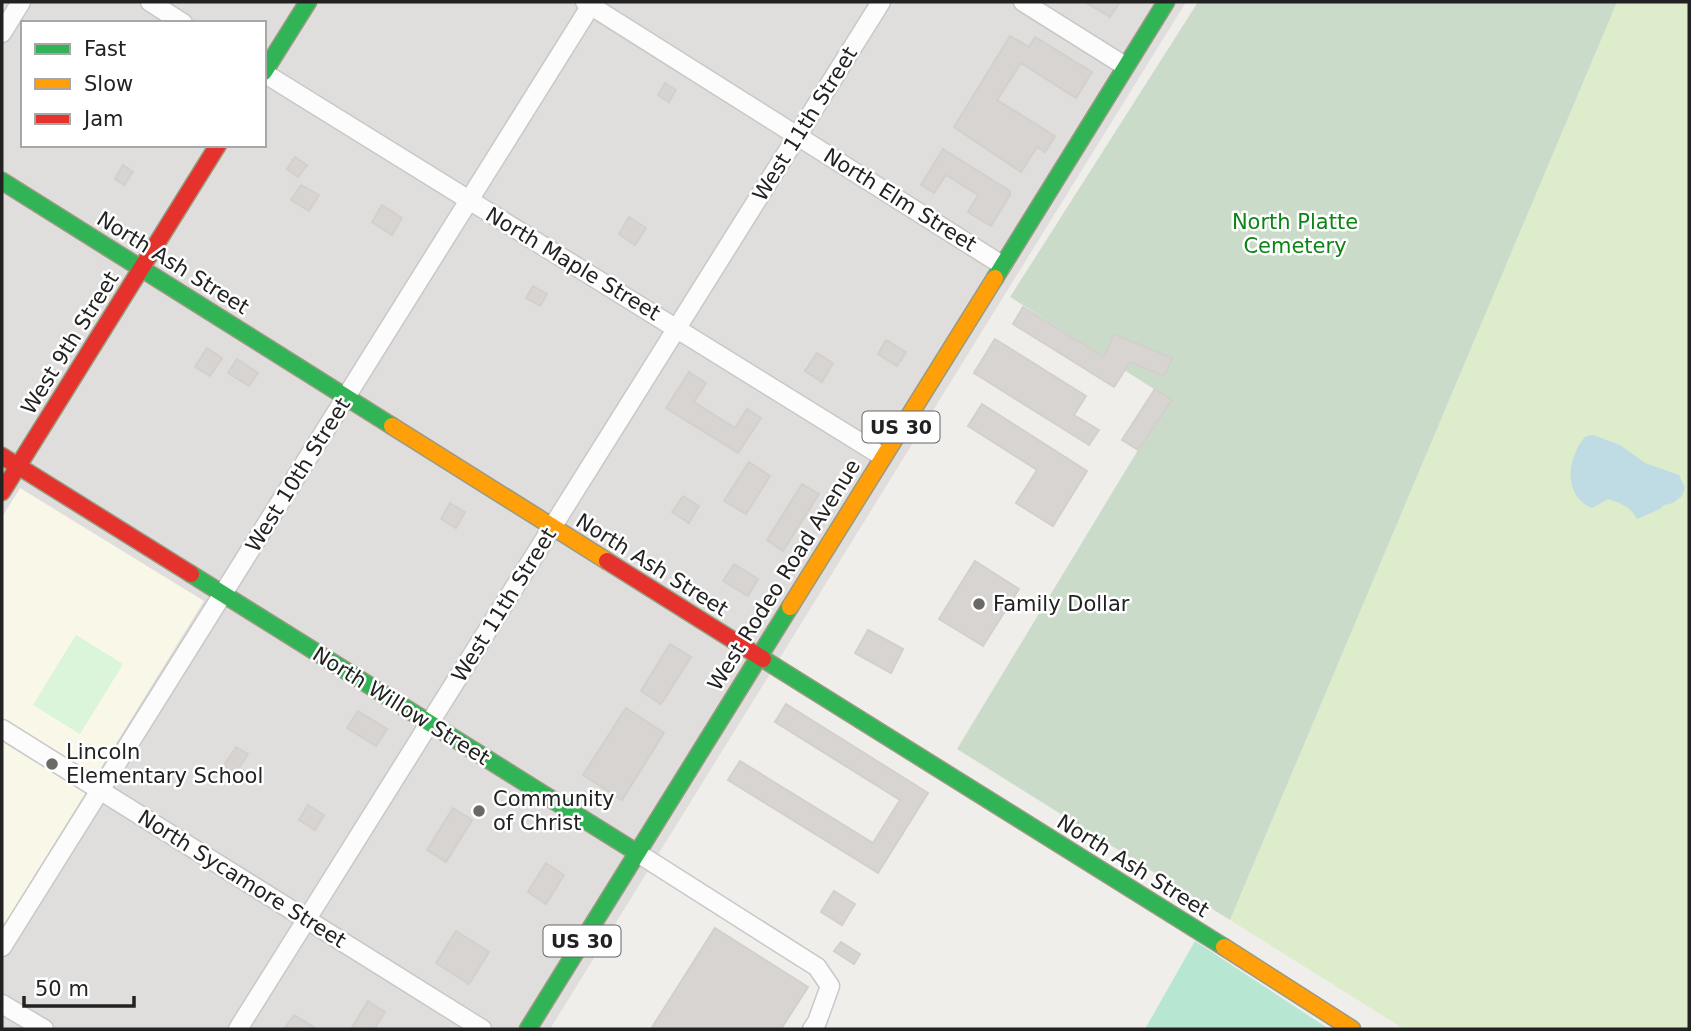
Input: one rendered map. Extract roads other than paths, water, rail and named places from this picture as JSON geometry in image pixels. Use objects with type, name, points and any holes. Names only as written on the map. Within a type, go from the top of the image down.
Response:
[{"type":"street","points":[[2,33],[21,2]]},
{"type":"street","points":[[150,2],[180,21]]},
{"type":"street","points":[[266,70],[308,2]]},
{"type":"street","name":"West 11th Street","points":[[238,1029],[881,2]]},
{"type":"street","points":[[1023,2],[1125,66]]},
{"type":"street","name":"West Rodeo Road Avenue","points":[[528,1029],[1166,2]]},
{"type":"street","name":"North Elm Street","points":[[590,3],[1002,265]]},
{"type":"street","name":"West 10th Street","points":[[2,947],[590,3]]},
{"type":"street","name":"North Maple Street","points":[[266,74],[883,456]]},
{"type":"street","name":"West 9th Street","points":[[2,492],[217,147]]},
{"type":"street","name":"North Ash Street","points":[[2,181],[1151,900],[1352,1029]]},
{"type":"street","name":"North Willow Street","points":[[2,456],[817,967],[830,986],[812,1029]]},
{"type":"street","name":"North Sycamore Street","points":[[2,729],[482,1029]]},
{"type":"street","points":[[2,1004],[44,1029]]},
{"type":"water","points":[[1593,435],[1620,445],[1645,463],[1679,475],[1685,488],[1682,496],[1673,503],[1637,519],[1628,508],[1608,499],[1592,508],[1582,502],[1572,485],[1572,464],[1580,444],[1586,436]]},
{"type":"place","name":"Family Dollar","points":[[979,604]]},
{"type":"place","name":"Lincoln Elementary School","points":[[52,764]]},
{"type":"place","name":"Community of Christ","points":[[479,811]]},
{"type":"park label","name":"North Platte Cemetery","points":[[1295,234]]}]
